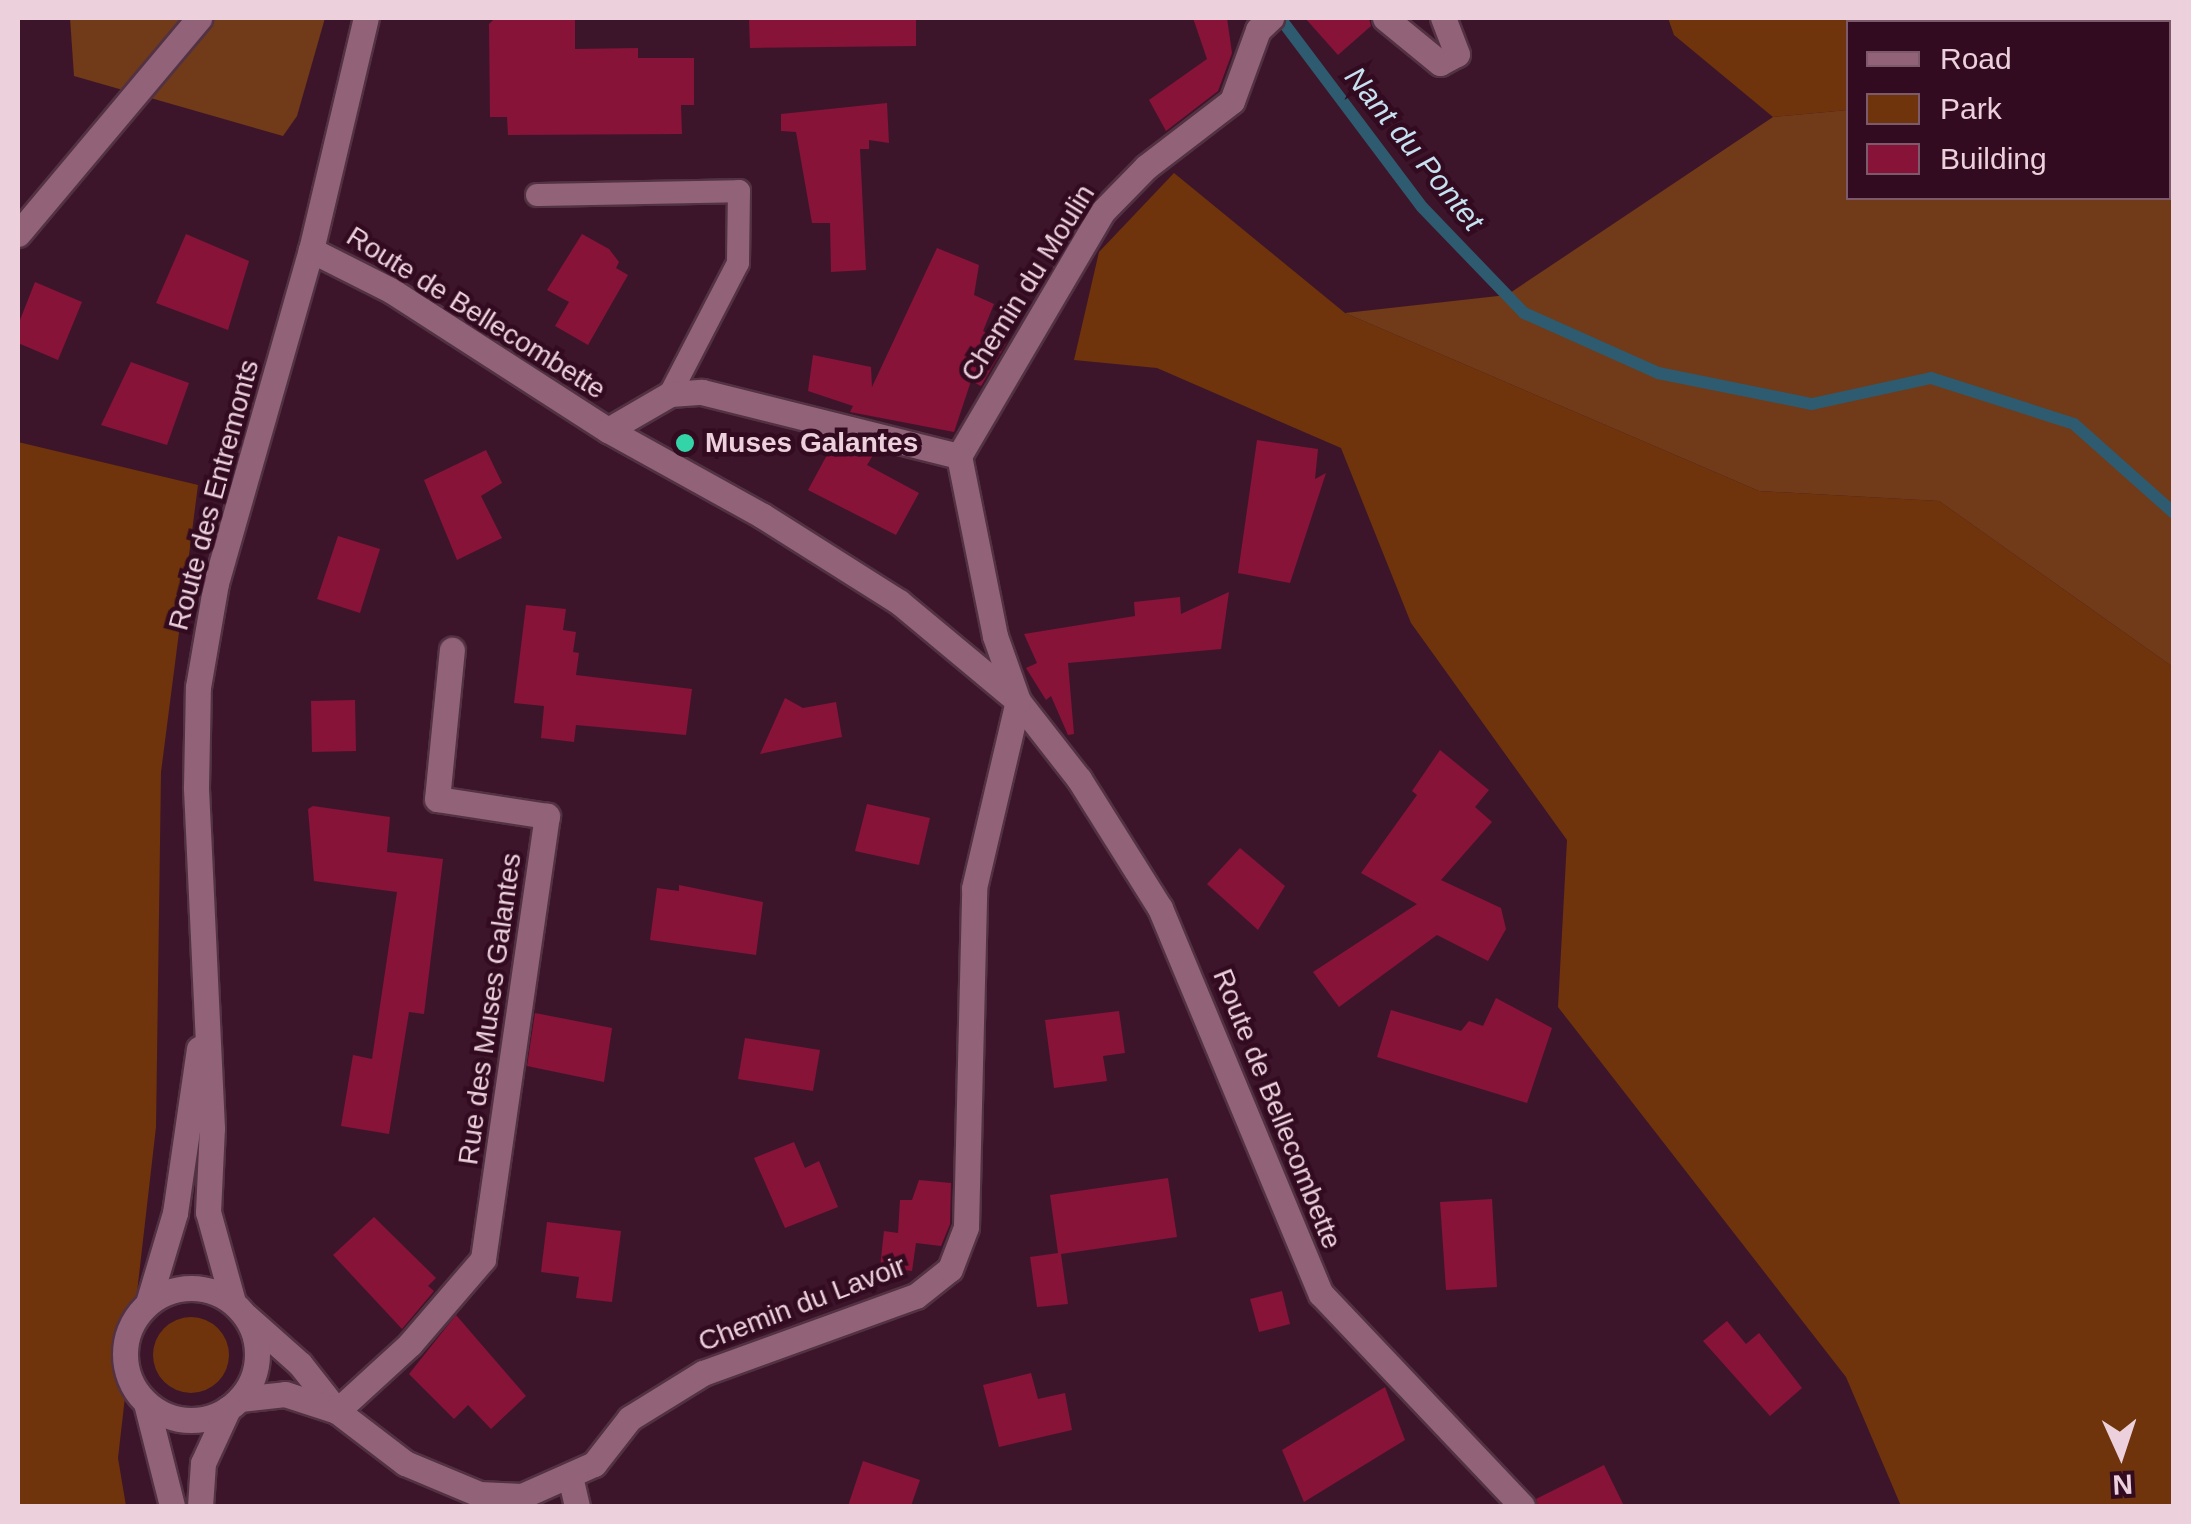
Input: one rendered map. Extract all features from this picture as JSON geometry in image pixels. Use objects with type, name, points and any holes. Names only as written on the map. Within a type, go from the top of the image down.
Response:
[{"type":"street","points":[[18,234],[199,18]]},
{"type":"street","name":"Route des Entremonts","points":[[200,1506],[203,1463],[257,1365],[256,1340],[239,1309],[208,1212],[208,996],[196,787],[198,688],[216,583],[311,250],[366,18]]},
{"type":"street","points":[[1385,18],[1440,63],[1457,54],[1443,18]]},
{"type":"street","name":"Chemin du Moulin","points":[[959,456],[1102,212],[1146,167],[1232,101],[1264,24]]},
{"type":"street","name":"Route de Bellecombette","points":[[311,250],[392,291],[608,430],[763,516],[899,602],[1018,701],[1079,778],[1160,908],[1322,1294],[1522,1506]]},
{"type":"street","points":[[670,394],[720,396],[959,456]]},
{"type":"street","name":"Route de Bellecombette","points":[[608,430],[670,394]]},
{"type":"street","name":"Route de Bellecombette","points":[[959,456],[995,636],[1018,701]]},
{"type":"street","name":"Rue des Muses Galantes","points":[[337,1411],[410,1344],[483,1260],[548,816],[436,799],[452,650]]},
{"type":"street","name":"Chemin du Lavoir","points":[[239,1309],[300,1364],[337,1411],[405,1463],[478,1494],[522,1496],[594,1464],[630,1418],[703,1373],[916,1296],[950,1270],[966,1227],[974,888],[1018,701]]},
{"type":"street","name":"Route des Entremonts","points":[[172,1506],[146,1403],[124,1360],[129,1328],[148,1303],[175,1212],[208,996]]},
{"type":"street","points":[[148,1303],[182,1288],[217,1292],[239,1309]]},
{"type":"street","name":"Chemin du Lavoir","points":[[234,1404],[284,1394],[337,1411]]},
{"type":"street","points":[[146,1403],[177,1419],[234,1404]]},
{"type":"street","points":[[570,1476],[577,1506]]},
{"type":"lane","points":[[537,195],[739,191],[738,263],[670,394]]},
{"type":"green space","points":[[1668,18],[2173,18],[2173,78],[2171,20],[1846,20],[1846,110],[1773,117],[1674,35]]},
{"type":"green space","points":[[1174,173],[1345,313],[1759,491],[1939,501],[2173,667],[2173,1506],[1901,1506],[1846,1377],[1558,1007],[1567,840],[1411,623],[1341,448],[1157,368],[1074,360],[1099,252]]},
{"type":"green space","points":[[18,442],[198,485],[161,772],[156,1127],[118,1458],[126,1506],[18,1506]]},
{"type":"green space","points":[[191,1317],[218,1328],[229,1355],[218,1382],[191,1393],[164,1382],[153,1355],[164,1328]]},
{"type":"shaded area","points":[[70,18],[325,18],[297,116],[283,136],[74,76]]},
{"type":"shaded area","points":[[2173,78],[2173,667],[1939,501],[1759,491],[1345,313],[1507,295],[1773,117],[1846,110],[1846,200],[2171,200]]},
{"type":"building","points":[[495,18],[575,18],[575,49],[638,48],[638,58],[694,58],[694,105],[681,105],[682,134],[508,135],[507,117],[490,117],[489,24]]},
{"type":"building","points":[[749,18],[916,18],[916,46],[750,48]]},
{"type":"building","points":[[1193,18],[1227,18],[1232,53],[1218,91],[1166,131],[1149,100],[1207,59]]},
{"type":"building","points":[[1305,18],[1369,18],[1371,26],[1338,55]]},
{"type":"building","points":[[887,103],[889,143],[869,140],[869,149],[860,149],[866,270],[831,272],[830,223],[812,223],[796,132],[781,131],[781,114]]},
{"type":"building","points":[[186,234],[249,261],[228,330],[156,303]]},
{"type":"building","points":[[582,234],[609,249],[619,262],[616,268],[628,275],[588,345],[555,326],[569,302],[547,290]]},
{"type":"building","points":[[937,248],[979,265],[974,295],[994,304],[983,331],[1007,342],[981,386],[971,381],[954,432],[850,412],[853,406],[808,391],[813,355],[871,367],[872,387]]},
{"type":"building","points":[[35,282],[82,302],[58,360],[18,343],[18,325]]},
{"type":"building","points":[[131,362],[189,383],[167,445],[101,425]]},
{"type":"building","points":[[1257,440],[1318,449],[1315,479],[1326,473],[1290,583],[1238,573]]},
{"type":"building","points":[[834,442],[875,452],[867,465],[919,493],[896,535],[808,490]]},
{"type":"building","points":[[486,450],[502,483],[481,496],[502,538],[457,560],[424,480]]},
{"type":"building","points":[[338,536],[380,549],[360,613],[317,599]]},
{"type":"building","points":[[1229,592],[1221,649],[1068,663],[1074,734],[1068,735],[1051,696],[1046,700],[1026,668],[1037,663],[1024,634],[1135,616],[1134,602],[1180,597],[1181,614]]},
{"type":"building","points":[[526,605],[566,609],[563,630],[576,632],[576,675],[692,689],[686,735],[576,725],[574,742],[541,738],[544,706],[514,703]]},
{"type":"building","points":[[785,698],[803,708],[836,702],[842,737],[760,754]]},
{"type":"building","points":[[355,700],[356,751],[312,752],[311,701]]},
{"type":"building","points":[[1440,750],[1489,790],[1475,807],[1492,822],[1441,880],[1501,908],[1506,929],[1488,961],[1437,935],[1339,1007],[1313,972],[1417,904],[1361,873],[1417,795],[1412,791]]},
{"type":"building","points":[[867,804],[930,818],[919,865],[855,851]]},
{"type":"building","points":[[313,806],[390,817],[387,852],[443,859],[424,1014],[409,1012],[389,1134],[341,1126],[353,1055],[372,1059],[397,892],[314,881],[308,809]]},
{"type":"building","points":[[1240,848],[1285,886],[1258,930],[1207,884]]},
{"type":"building","points":[[679,885],[763,902],[756,955],[650,940],[657,888],[679,891]]},
{"type":"building","points":[[1496,998],[1552,1028],[1527,1103],[1377,1057],[1391,1010],[1461,1031],[1469,1021],[1483,1026]]},
{"type":"building","points":[[1119,1011],[1125,1053],[1103,1056],[1107,1081],[1054,1088],[1045,1020]]},
{"type":"building","points":[[535,1013],[612,1028],[604,1082],[527,1066]]},
{"type":"building","points":[[745,1038],[820,1050],[813,1091],[738,1079]]},
{"type":"building","points":[[794,1142],[805,1168],[819,1161],[838,1207],[785,1228],[754,1158]]},
{"type":"building","points":[[1168,1178],[1177,1237],[1061,1254],[1068,1304],[1037,1307],[1030,1257],[1058,1253],[1050,1195]]},
{"type":"building","points":[[919,1180],[951,1183],[950,1224],[941,1246],[916,1243],[912,1271],[880,1267],[884,1231],[898,1233],[900,1200],[912,1200]]},
{"type":"building","points":[[1492,1199],[1497,1287],[1446,1290],[1440,1202]]},
{"type":"building","points":[[374,1217],[436,1278],[428,1286],[434,1291],[402,1329],[333,1255]]},
{"type":"building","points":[[547,1222],[621,1231],[612,1302],[576,1298],[579,1277],[541,1272]]},
{"type":"building","points":[[1282,1291],[1290,1324],[1259,1332],[1250,1299]]},
{"type":"building","points":[[456,1315],[526,1396],[491,1429],[468,1405],[454,1419],[409,1374]]},
{"type":"building","points":[[1727,1321],[1746,1344],[1759,1333],[1802,1388],[1770,1416],[1703,1341]]},
{"type":"building","points":[[1031,1373],[1038,1399],[1065,1393],[1072,1430],[999,1447],[983,1385]]},
{"type":"building","points":[[1385,1387],[1405,1440],[1304,1502],[1282,1450]]},
{"type":"building","points":[[863,1461],[920,1480],[911,1506],[848,1506]]},
{"type":"building","points":[[1604,1465],[1624,1506],[1538,1506],[1536,1499]]},
{"type":"waterway","name":"Nant du Pontet","points":[[1280,18],[1422,207],[1524,313],[1658,373],[1812,404],[1931,378],[2074,424],[2174,513]]},
{"type":"place","name":"Muses Galantes","points":[[685,443]]}]
